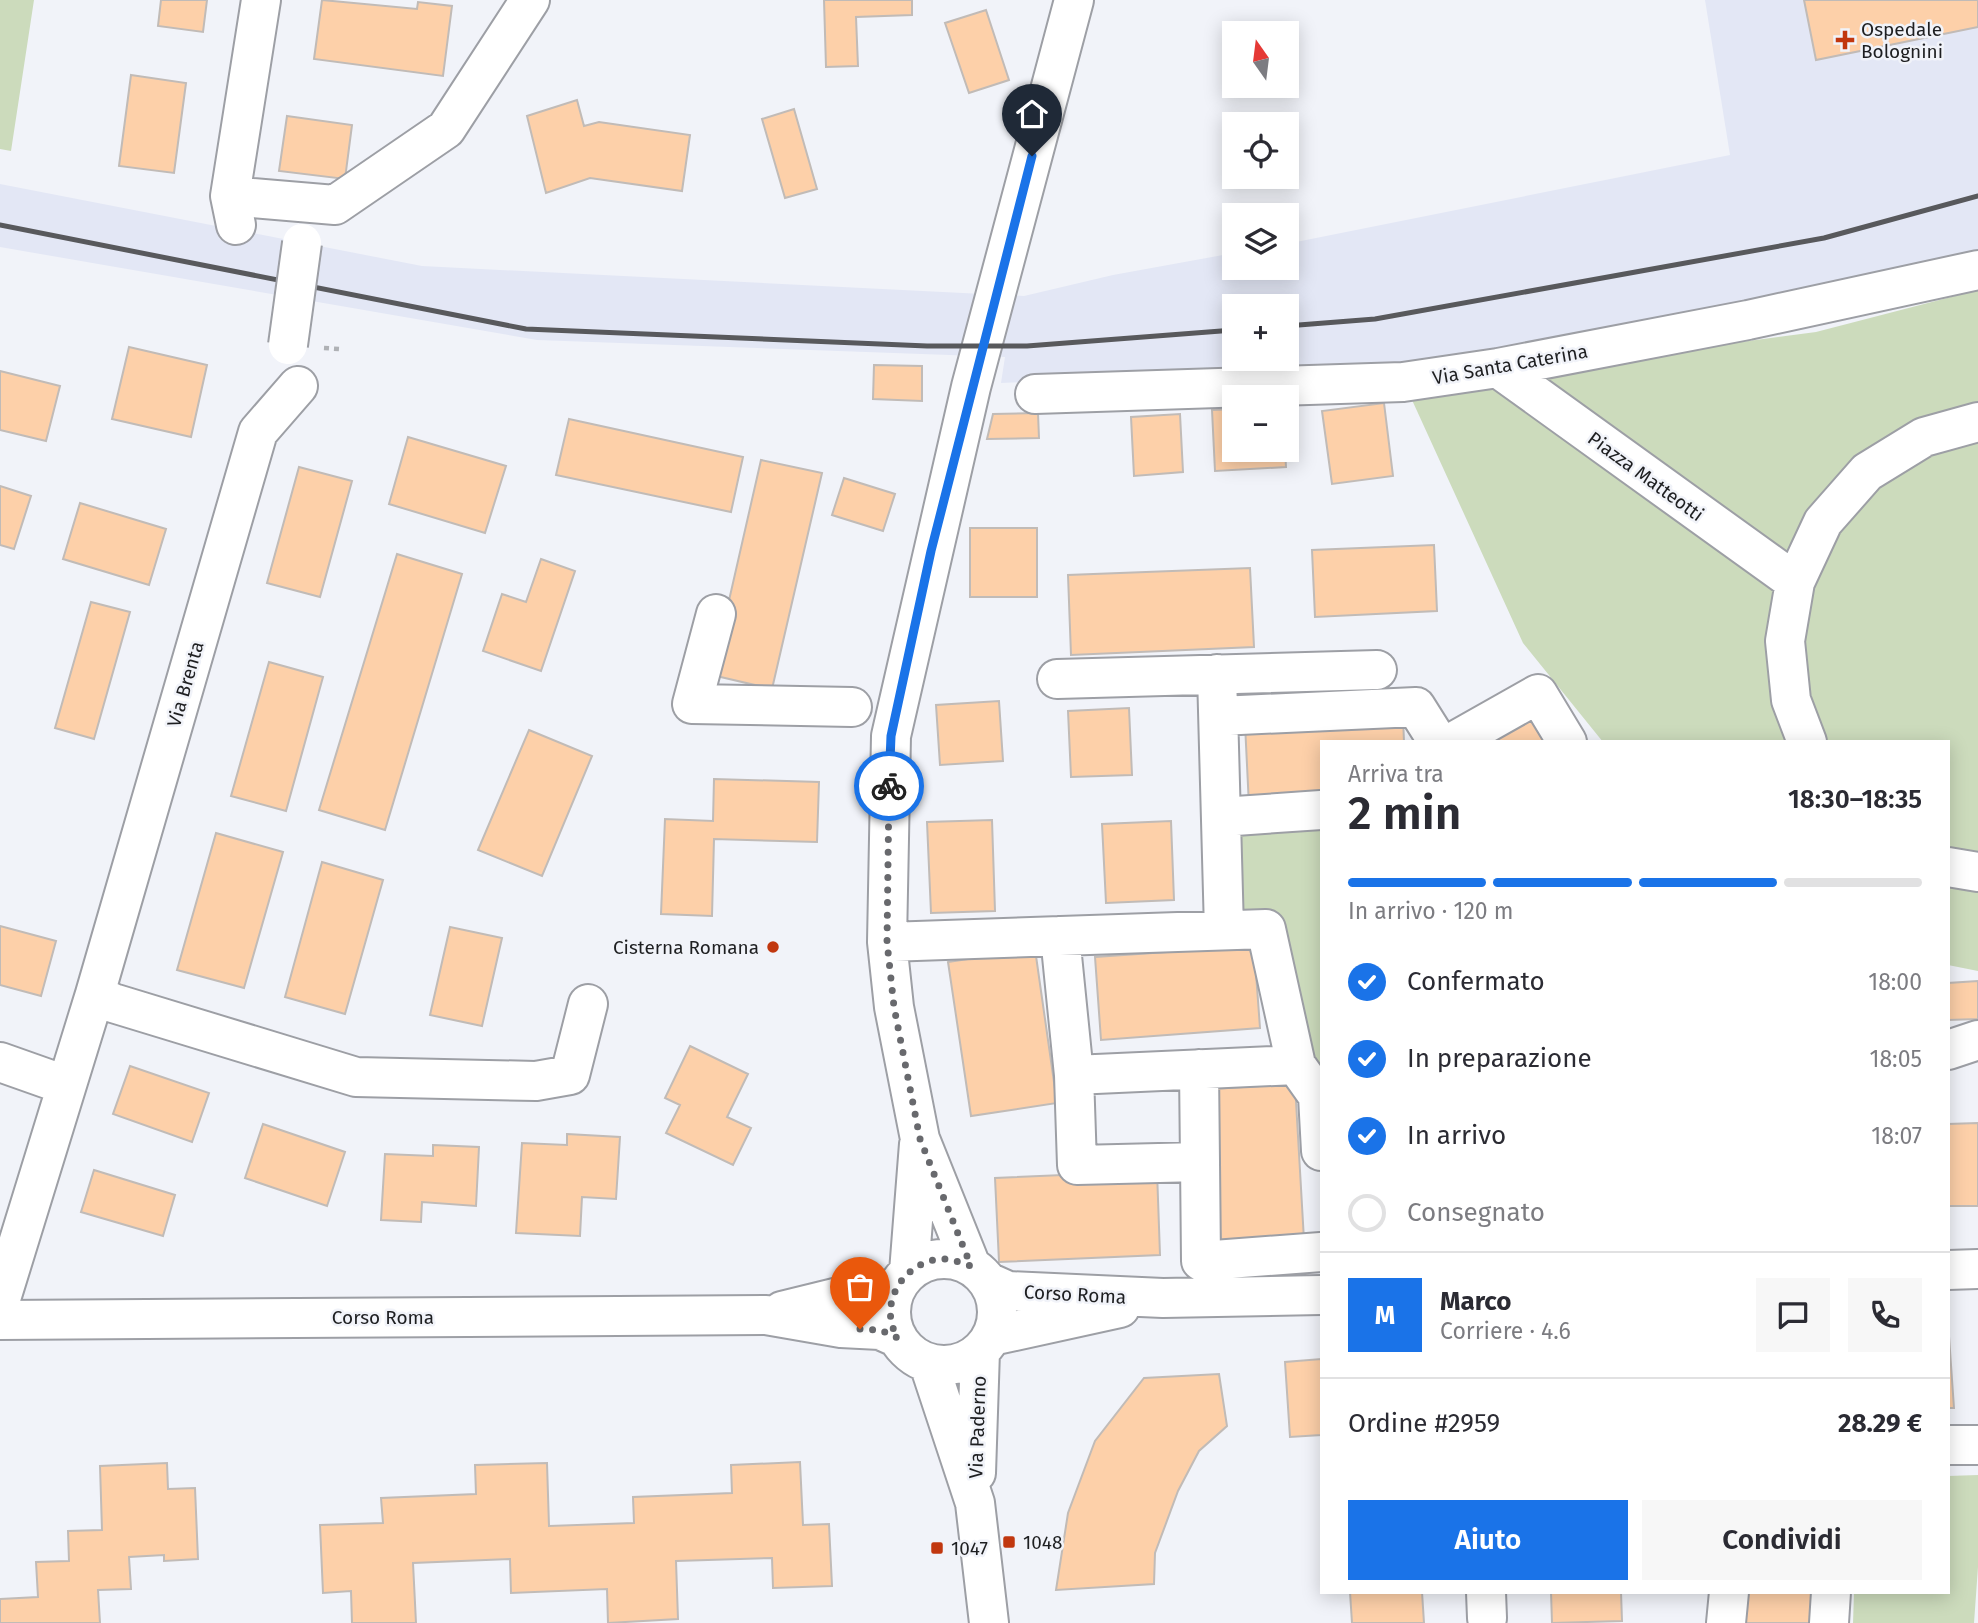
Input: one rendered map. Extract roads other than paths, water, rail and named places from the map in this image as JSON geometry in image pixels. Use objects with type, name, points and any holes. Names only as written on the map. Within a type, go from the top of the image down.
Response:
[{"type":"street","points":[[261,0],[233,211],[335,205],[446,129],[530,0]]},
{"type":"street","points":[[980,1274],[920,1139],[894,1007],[887,942],[891,736],[968,400],[1074,0]]},
{"type":"street","points":[[288,345],[302,243]]},
{"type":"street","name":"Via Santa Caterina","points":[[1035,394],[1403,382],[1498,368],[1748,320],[1978,270]]},
{"type":"street","name":"Piazza Matteotti","points":[[1498,368],[1795,582]]},
{"type":"street","name":"Via Brenta","points":[[0,1302],[95,994],[258,432],[298,386]]},
{"type":"street","points":[[1806,740],[1791,700],[1785,640],[1795,582],[1823,522],[1867,472],[1924,437],[1978,422]]},
{"type":"street","points":[[716,614],[692,704],[852,707]]},
{"type":"street","points":[[1057,679],[1377,670]]},
{"type":"street","points":[[1217,674],[1224,930]]},
{"type":"street","points":[[1457,740],[1538,694],[1566,740]]},
{"type":"street","points":[[1219,716],[1416,707],[1436,740]]},
{"type":"street","points":[[1221,817],[1320,810]]},
{"type":"street","points":[[1950,867],[1978,872]]},
{"type":"street","points":[[887,942],[1266,929],[1296,1065],[1320,1097]]},
{"type":"street","points":[[1060,936],[1074,1075],[1077,1165],[1200,1162]]},
{"type":"street","points":[[95,994],[113,1003],[356,1077],[536,1081],[570,1075],[588,1004]]},
{"type":"street","points":[[1950,1049],[1978,1040]]},
{"type":"street","points":[[0,1062],[65,1085]]},
{"type":"street","points":[[1074,1075],[1296,1065]]},
{"type":"street","points":[[1199,1069],[1201,1261],[1320,1252]]},
{"type":"street","points":[[898,1338],[891,1321],[902,1280],[920,1139]]},
{"type":"street","name":"Corso Roma","points":[[766,1315],[839,1297],[876,1295],[944,1259],[980,1274],[1008,1291],[1163,1297],[1320,1295]]},
{"type":"street","points":[[1950,1270],[1978,1269]]},
{"type":"street","name":"Corso Roma","points":[[980,1274],[998,1308],[986,1344]]},
{"type":"street","name":"Corso Roma","points":[[0,1320],[766,1315],[841,1328],[880,1330],[898,1338],[908,1352],[929,1364],[947,1366],[965,1361],[986,1344],[1163,1297]]},
{"type":"street","name":"Via Paderno","points":[[986,1344],[975,1503],[989,1623]]},
{"type":"street","name":"Via Paderno","points":[[929,1364],[975,1503]]},
{"type":"street","points":[[1950,1445],[1978,1445]]},
{"type":"street","points":[[1726,1623],[1729,1594]]},
{"type":"street","points":[[1829,1623],[1831,1594]]},
{"type":"railway","points":[[1299,325],[1375,319],[1824,238],[1978,196]]},
{"type":"railway","points":[[0,225],[526,329],[927,346],[1027,346],[1222,331]]},
{"type":"place","name":"Ospedale Bolognini","points":[[1845,40]]},
{"type":"place","name":"Cisterna Romana","points":[[773,947]]},
{"type":"place","name":"1048","points":[[1009,1542]]},
{"type":"place","name":"1047","points":[[937,1548]]}]
